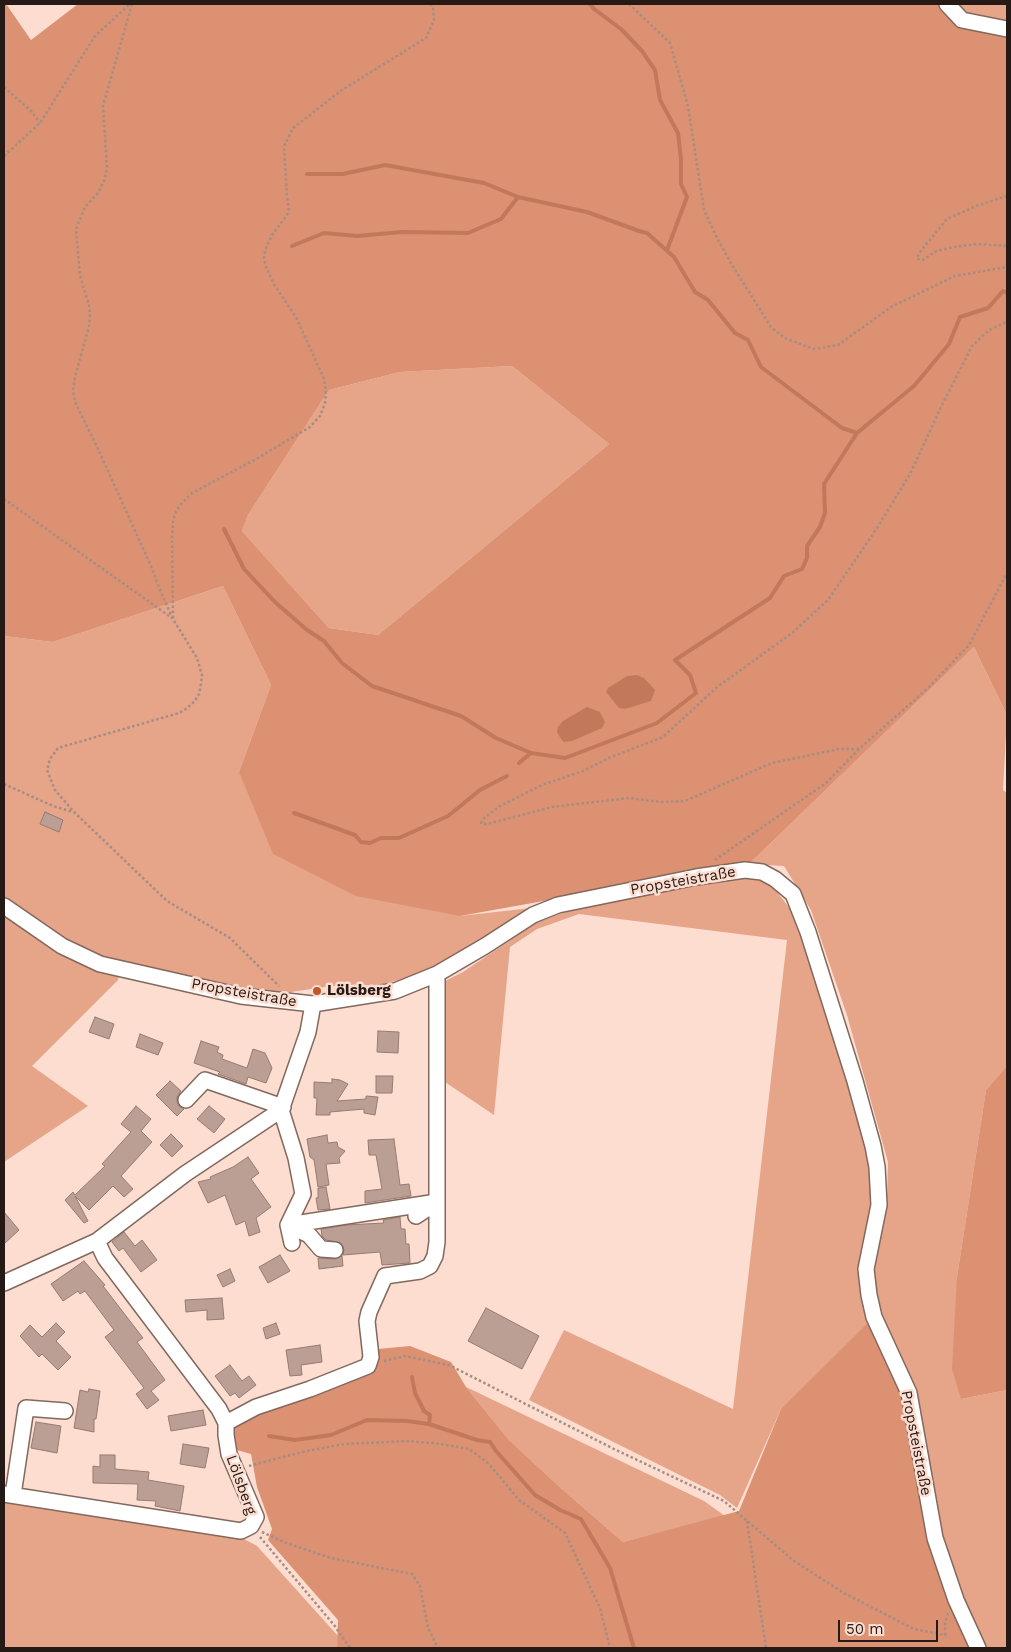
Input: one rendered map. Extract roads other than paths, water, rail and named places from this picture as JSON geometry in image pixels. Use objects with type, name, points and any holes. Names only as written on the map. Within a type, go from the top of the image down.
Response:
[{"type":"street","points":[[947,4],[962,20],[1007,29]]},
{"type":"street","name":"Propsteistraße","points":[[4,906],[62,946],[100,964],[241,996],[313,1004],[395,991],[437,974],[533,915],[558,905],[745,870],[762,872],[775,880],[793,894],[808,932],[873,1146],[877,1167],[879,1204],[866,1269],[869,1294],[874,1317],[909,1393],[935,1538],[956,1600],[978,1648]]},
{"type":"street","points":[[226,1423],[256,1407],[310,1390],[368,1366],[371,1357],[367,1321],[385,1276],[420,1271],[430,1266],[437,1242],[437,974]]},
{"type":"street","points":[[292,1242],[288,1225],[303,1194],[296,1158],[282,1109],[308,1032],[313,1004]]},
{"type":"street","points":[[186,1100],[205,1080],[282,1109]]},
{"type":"street","points":[[4,1283],[97,1241],[185,1174],[282,1109]]},
{"type":"street","points":[[416,1216],[437,1202]]},
{"type":"street","points":[[288,1225],[437,1202]]},
{"type":"street","points":[[288,1225],[309,1235],[321,1249],[335,1250]]},
{"type":"street","name":"Lölsberg","points":[[65,1411],[26,1408],[8,1494],[241,1531],[251,1526],[256,1517],[229,1454],[226,1423],[219,1409],[105,1258],[97,1241]]},
{"type":"waterway","points":[[590,4],[621,29],[642,51],[655,70],[660,100],[678,133],[681,184],[687,197],[667,250]]},
{"type":"waterway","points":[[307,174],[343,174],[385,165],[484,183],[518,197],[587,212],[647,233],[674,257],[695,292],[708,300],[735,333],[748,340],[761,367],[842,428],[857,433]]},
{"type":"waterway","points":[[292,246],[324,233],[357,236],[402,232],[468,233],[501,219],[518,197]]},
{"type":"waterway","points":[[519,763],[531,753],[565,758],[657,723],[696,693],[690,675],[675,660],[770,598],[784,576],[802,569],[807,558],[807,546],[820,527],[825,513],[824,484],[857,433],[914,386],[949,344],[960,317],[988,308],[1003,291],[1007,293]]},
{"type":"waterway","points":[[224,529],[244,569],[275,602],[307,630],[324,641],[342,663],[372,686],[461,716],[496,738],[531,753]]},
{"type":"waterway","points":[[294,813],[355,835],[361,842],[370,843],[381,838],[399,838],[448,816],[480,790],[507,776]]},
{"type":"waterway","points":[[412,1377],[415,1393],[424,1411],[430,1415],[429,1424],[477,1440],[490,1442],[535,1495],[560,1510],[581,1519],[610,1568],[634,1648]]},
{"type":"waterway","points":[[269,1436],[295,1440],[331,1435],[367,1420],[407,1421],[429,1424]]},
{"type":"place","name":"Lölsberg","points":[[317,991]]}]
